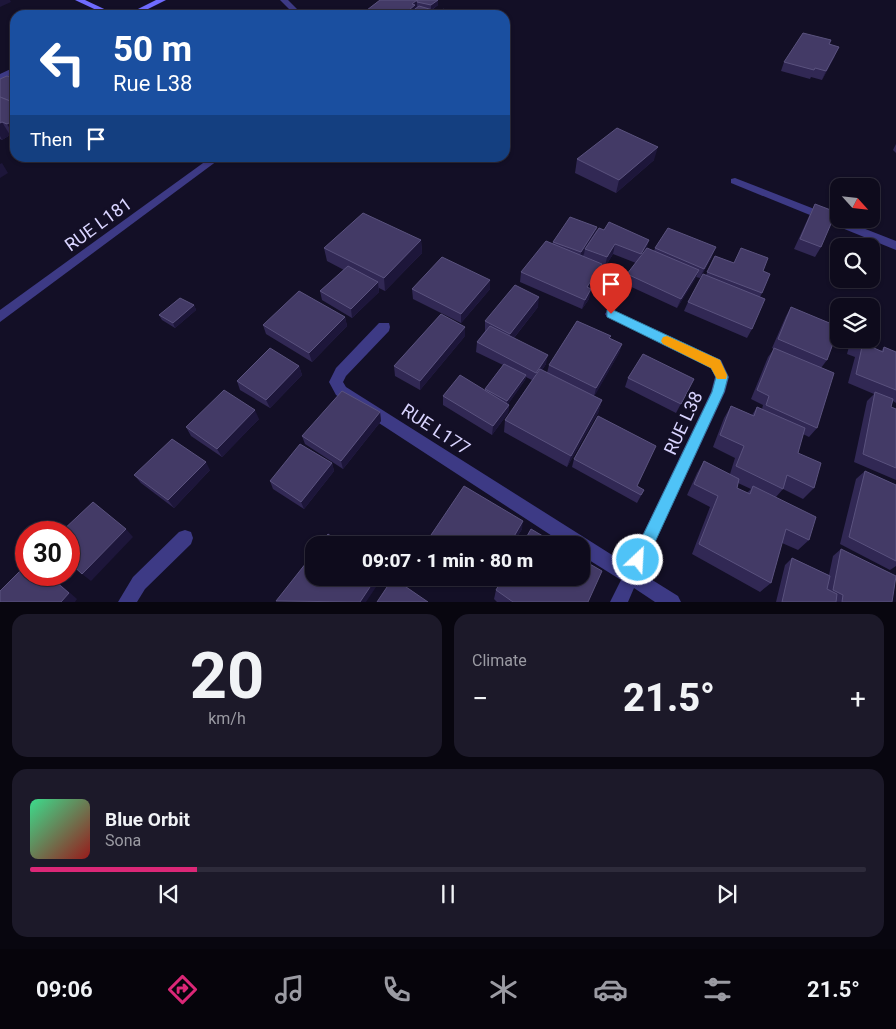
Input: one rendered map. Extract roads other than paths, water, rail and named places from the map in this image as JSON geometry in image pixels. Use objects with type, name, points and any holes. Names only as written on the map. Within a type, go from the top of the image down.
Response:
[{"type":"street","points":[[79,0],[102,10]]},
{"type":"street","points":[[141,10],[162,0]]},
{"type":"street","points":[[284,0],[294,10]]},
{"type":"street","name":"RUE L181","points":[[0,317],[211,162]]},
{"type":"street","points":[[735,182],[896,246]]},
{"type":"street","name":"RUE L38","points":[[611,314],[716,364],[722,377],[718,392],[618,602]]},
{"type":"street","name":"RUE L177","points":[[384,326],[342,372],[336,382],[341,391],[567,536]]},
{"type":"street","points":[[127,602],[139,583],[185,538]]},
{"type":"street","name":"RUE L177","points":[[590,551],[672,602]]}]
